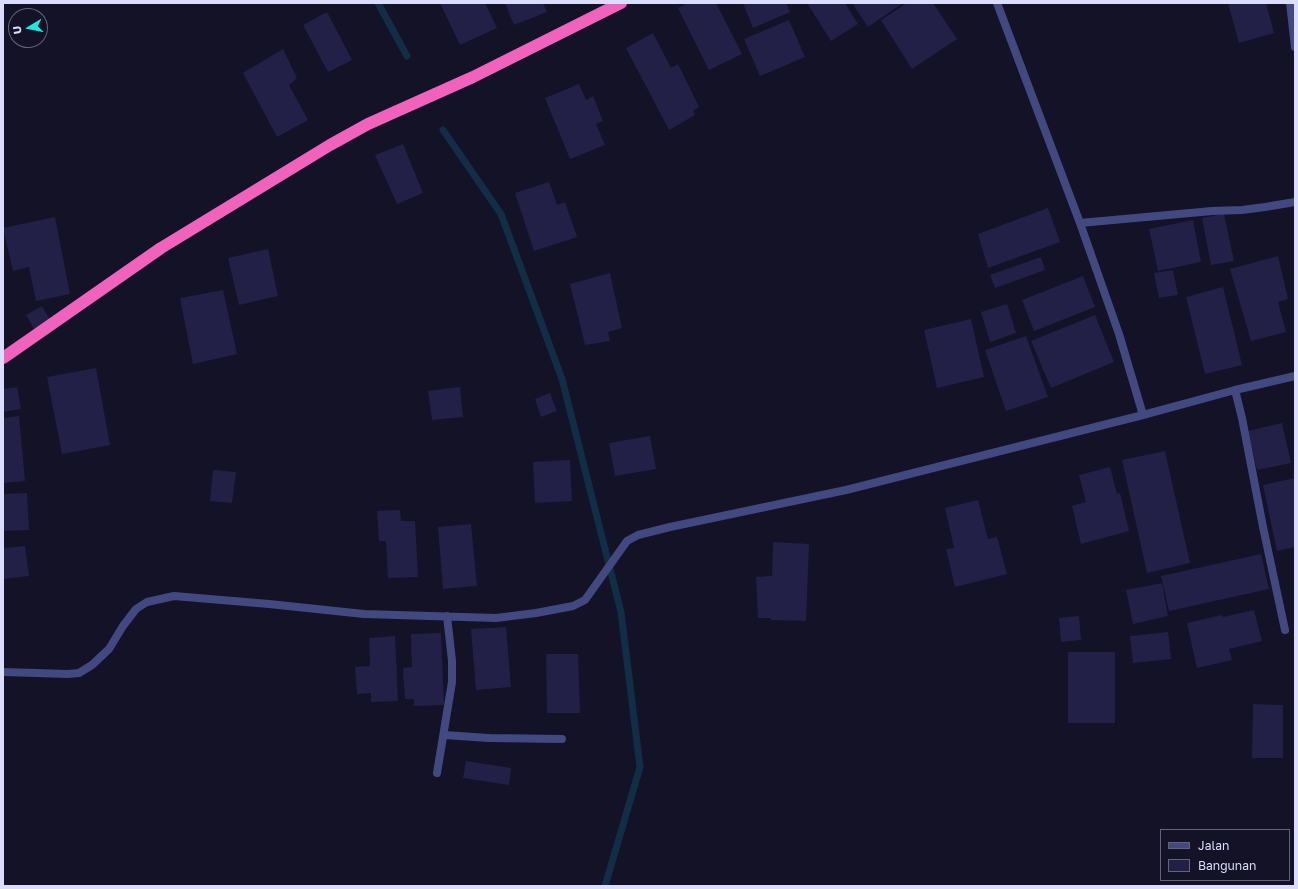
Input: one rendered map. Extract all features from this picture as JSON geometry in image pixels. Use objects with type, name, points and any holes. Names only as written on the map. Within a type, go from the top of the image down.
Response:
[{"type":"highway","points":[[3,358],[161,248],[330,145],[368,124],[473,76],[621,3]]},
{"type":"street","points":[[997,3],[1120,334],[1143,415]]},
{"type":"street","points":[[1290,3],[1295,47]]},
{"type":"street","points":[[1080,223],[1250,209],[1295,202]]},
{"type":"street","points":[[3,672],[79,673],[92,665],[109,649],[123,626],[136,609],[147,602],[174,596],[364,614],[505,617],[573,606],[585,600],[617,553],[627,541],[638,535],[670,526],[846,490],[1295,376]]},
{"type":"street","points":[[1235,390],[1285,630]]},
{"type":"street","points":[[437,773],[453,674],[447,616]]},
{"type":"street","points":[[444,734],[489,738],[562,740]]},
{"type":"building","points":[[440,3],[485,3],[497,28],[460,45]]},
{"type":"building","points":[[505,3],[543,3],[547,12],[514,25]]},
{"type":"building","points":[[688,3],[716,3],[742,54],[709,70],[678,8]]},
{"type":"building","points":[[743,3],[786,3],[790,12],[753,28]]},
{"type":"building","points":[[807,3],[845,3],[858,24],[831,41]]},
{"type":"building","points":[[852,3],[903,3],[868,27]]},
{"type":"building","points":[[907,3],[933,3],[957,39],[912,69],[881,20]]},
{"type":"building","points":[[1228,3],[1266,3],[1274,33],[1239,43]]},
{"type":"building","points":[[327,12],[352,60],[328,72],[303,25]]},
{"type":"building","points":[[789,20],[805,57],[760,76],[744,39]]},
{"type":"building","points":[[653,33],[671,68],[678,64],[699,107],[693,111],[695,115],[669,130],[626,48]]},
{"type":"building","points":[[283,49],[297,78],[289,85],[308,120],[277,137],[243,73]]},
{"type":"building","points":[[579,84],[586,100],[593,96],[603,121],[596,124],[605,145],[570,159],[545,98]]},
{"type":"building","points":[[403,144],[423,193],[397,204],[375,155]]},
{"type":"building","points":[[549,182],[557,205],[565,202],[577,237],[534,251],[515,193]]},
{"type":"building","points":[[1048,208],[1060,242],[988,268],[978,234]]},
{"type":"building","points":[[1224,214],[1234,261],[1211,265],[1202,218]]},
{"type":"building","points":[[55,217],[70,294],[36,301],[29,267],[13,271],[3,228]]},
{"type":"building","points":[[1193,220],[1201,262],[1158,271],[1149,229]]},
{"type":"building","points":[[268,249],[278,296],[239,305],[228,258]]},
{"type":"building","points":[[1278,256],[1288,299],[1278,302],[1286,332],[1251,341],[1230,269]]},
{"type":"building","points":[[1041,257],[1045,270],[995,288],[990,275]]},
{"type":"building","points":[[1173,270],[1178,295],[1159,298],[1154,273]]},
{"type":"building","points":[[610,273],[622,328],[608,332],[610,341],[585,345],[570,284]]},
{"type":"building","points":[[1083,276],[1095,307],[1034,331],[1022,300]]},
{"type":"building","points":[[1223,287],[1242,365],[1205,374],[1186,297]]},
{"type":"building","points":[[223,290],[237,354],[193,364],[180,298]]},
{"type":"building","points":[[1007,304],[1016,333],[990,342],[981,312]]},
{"type":"building","points":[[42,306],[50,320],[34,329],[26,315]]},
{"type":"building","points":[[1095,315],[1114,362],[1051,388],[1031,341]]},
{"type":"building","points":[[971,319],[984,377],[937,388],[924,330]]},
{"type":"building","points":[[1026,336],[1048,397],[1006,411],[985,350]]},
{"type":"building","points":[[96,368],[110,445],[62,454],[47,377]]},
{"type":"building","points":[[17,387],[21,409],[3,412],[3,389]]},
{"type":"building","points":[[460,387],[463,417],[432,420],[428,391]]},
{"type":"building","points":[[550,393],[557,411],[541,417],[535,399]]},
{"type":"building","points":[[19,416],[25,481],[3,483],[3,418]]},
{"type":"building","points":[[1282,423],[1291,463],[1257,470],[1248,431]]},
{"type":"building","points":[[650,436],[656,469],[615,476],[609,443]]},
{"type":"building","points":[[1165,451],[1190,563],[1147,573],[1122,460]]},
{"type":"building","points":[[570,460],[572,501],[535,503],[533,462]]},
{"type":"building","points":[[1110,467],[1117,494],[1120,493],[1129,531],[1081,544],[1072,506],[1086,502],[1079,475]]},
{"type":"building","points":[[213,470],[236,472],[232,503],[210,501]]},
{"type":"building","points":[[1295,478],[1295,547],[1277,551],[1263,485]]},
{"type":"building","points":[[27,493],[29,530],[3,531],[3,494]]},
{"type":"building","points":[[978,500],[988,539],[997,537],[1007,574],[955,587],[946,549],[954,548],[945,508]]},
{"type":"building","points":[[400,510],[401,521],[415,521],[418,577],[388,578],[386,541],[379,541],[377,511]]},
{"type":"building","points":[[471,524],[477,586],[443,589],[438,527]]},
{"type":"building","points":[[773,542],[809,544],[806,621],[758,618],[756,577],[772,576]]},
{"type":"building","points":[[25,546],[29,576],[3,579],[3,548]]},
{"type":"building","points":[[1261,554],[1269,589],[1169,611],[1161,576]]},
{"type":"building","points":[[1162,583],[1168,616],[1133,624],[1126,590]]},
{"type":"building","points":[[1254,610],[1262,641],[1229,649],[1232,660],[1197,668],[1187,623]]},
{"type":"building","points":[[1079,616],[1081,640],[1061,642],[1059,618]]},
{"type":"building","points":[[506,627],[511,687],[476,690],[471,629]]},
{"type":"building","points":[[1168,632],[1171,659],[1133,663],[1130,636]]},
{"type":"building","points":[[441,633],[444,705],[414,706],[414,699],[405,699],[403,668],[412,667],[411,634]]},
{"type":"building","points":[[395,636],[398,701],[371,702],[371,693],[357,694],[355,667],[370,666],[369,638]]},
{"type":"building","points":[[1068,652],[1115,652],[1115,723],[1068,723]]},
{"type":"building","points":[[546,654],[578,654],[580,713],[547,713]]},
{"type":"building","points":[[1253,704],[1283,705],[1283,758],[1252,758]]},
{"type":"building","points":[[466,761],[511,768],[509,785],[463,778]]},
{"type":"waterway","points":[[378,3],[407,56]]},
{"type":"waterway","points":[[443,130],[501,214],[562,379],[621,612],[640,767],[605,886]]}]
